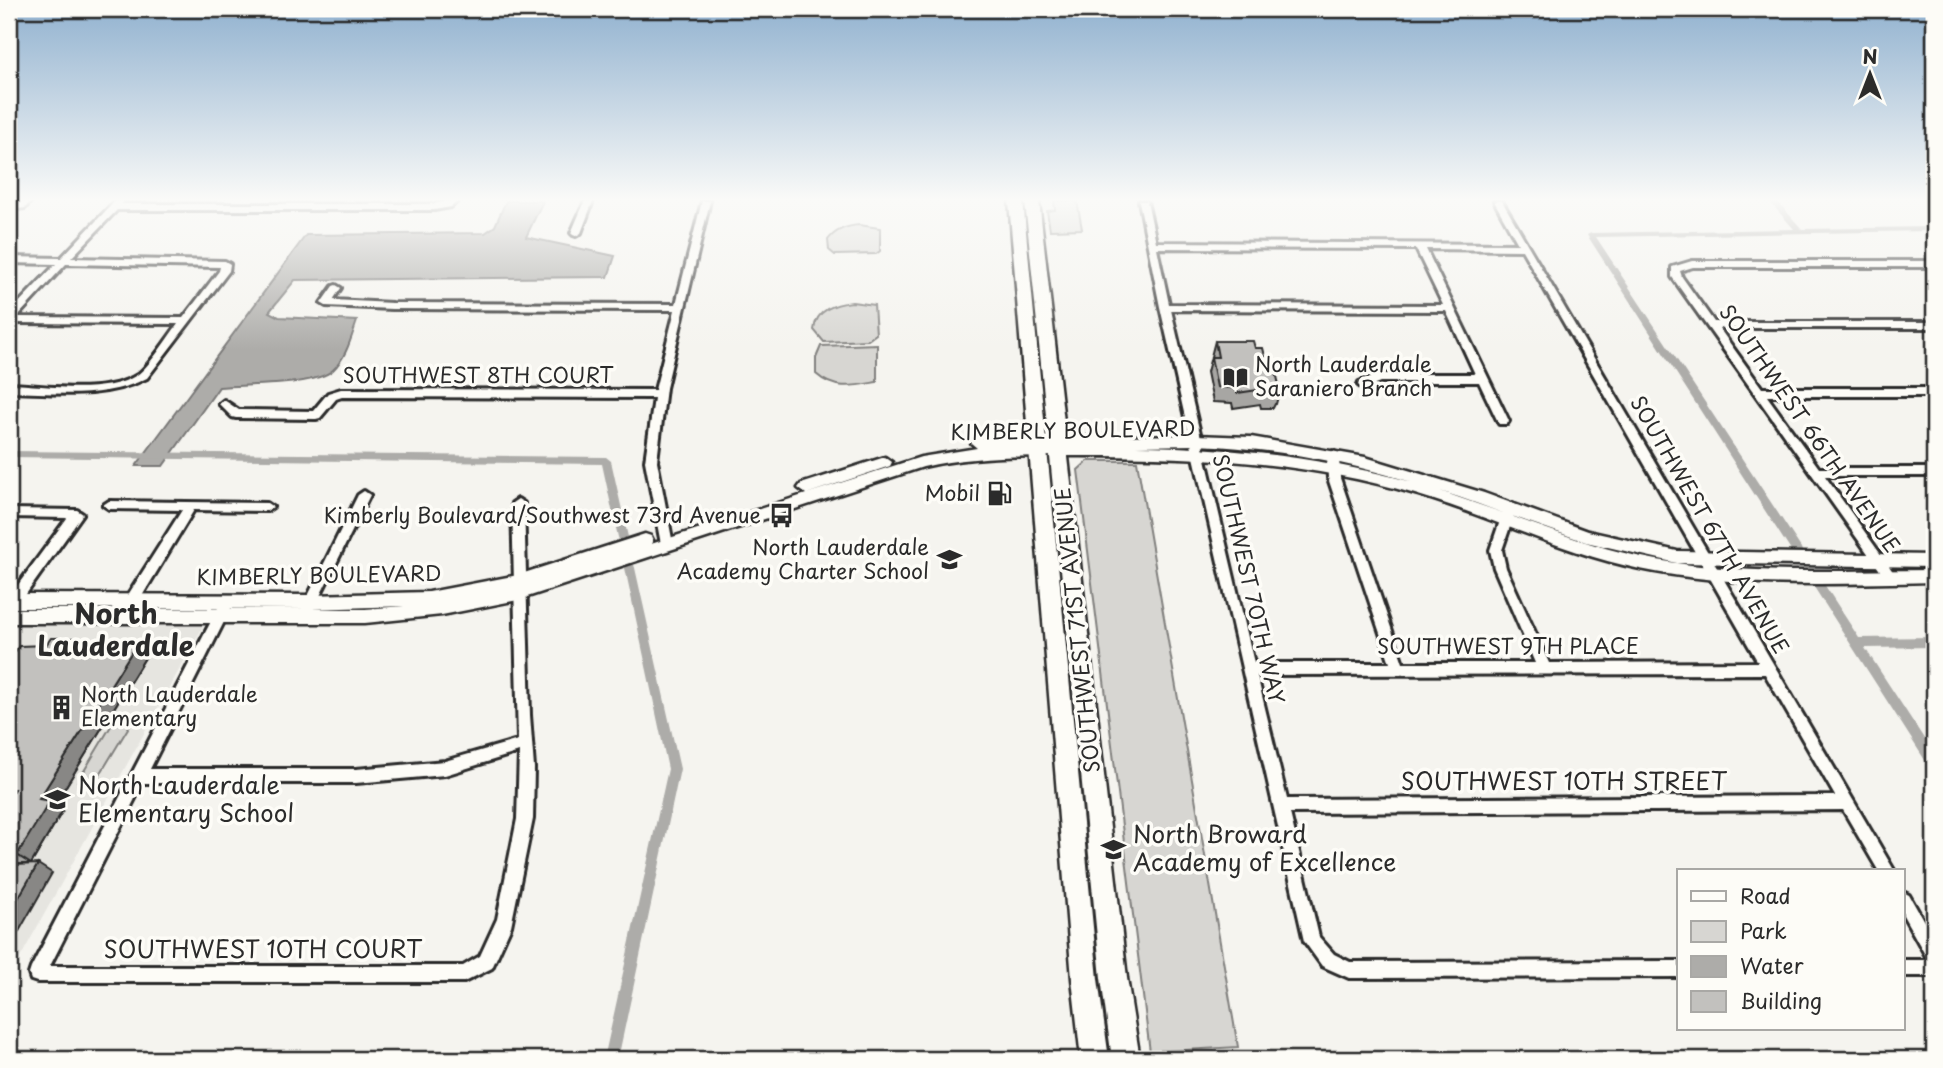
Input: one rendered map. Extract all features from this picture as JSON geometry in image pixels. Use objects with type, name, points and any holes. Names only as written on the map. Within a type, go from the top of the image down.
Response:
[{"type":"main road","name":"SOUTHWEST 71ST AVENUE","points":[[1023,251],[1126,1059]]},
{"type":"main road","name":"SOUTHWEST 71ST AVENUE","points":[[1035,251],[1085,979],[1095,1059]]},
{"type":"street","points":[[9,319],[74,251]]},
{"type":"street","points":[[666,539],[651,461],[660,394],[694,251]]},
{"type":"street","name":"SOUTHWEST 70TH WAY","points":[[1154,251],[1312,940],[1328,960],[1349,970],[1677,969]]},
{"type":"street","points":[[1422,251],[1503,421]]},
{"type":"street","name":"SOUTHWEST 67TH AVENUE","points":[[1524,251],[1885,869]]},
{"type":"street","points":[[9,260],[225,264],[224,271],[143,376],[127,386],[103,389],[9,388]]},
{"type":"street","name":"SOUTHWEST 66TH AVENUE","points":[[1890,576],[1676,277],[1675,269],[1692,264],[1934,264]]},
{"type":"street","points":[[336,288],[326,303],[392,306],[680,307]]},
{"type":"street","points":[[1165,307],[1449,308]]},
{"type":"street","points":[[9,319],[186,321]]},
{"type":"street","points":[[1712,325],[1934,325]]},
{"type":"street","points":[[1363,385],[1379,379],[1483,378]]},
{"type":"street","points":[[1759,392],[1934,392]]},
{"type":"street","name":"SOUTHWEST 8TH COURT","points":[[224,404],[236,414],[316,415],[332,396],[341,393],[660,394]]},
{"type":"street","name":"KIMBERLY BOULEVARD","points":[[10,606],[418,613],[472,605],[518,587],[666,539],[948,455],[1048,446],[1197,445],[1334,461],[1600,539],[1677,557],[1934,561]]},
{"type":"street","points":[[1334,461],[1334,478],[1398,667]]},
{"type":"street","points":[[1816,471],[1934,472]]},
{"type":"street","points":[[307,609],[364,495]]},
{"type":"street","points":[[140,776],[356,776],[445,768],[525,744],[518,587],[518,503]]},
{"type":"street","points":[[109,505],[267,507]]},
{"type":"street","points":[[131,602],[191,506]]},
{"type":"street","points":[[9,513],[77,514],[10,606]]},
{"type":"street","points":[[1508,513],[1496,550],[1500,568],[1544,667]]},
{"type":"street","name":"KIMBERLY BOULEVARD","points":[[1508,513],[1576,545],[1636,562],[1714,575],[1934,576]]},
{"type":"street","name":"KIMBERLY BOULEVARD","points":[[10,606],[131,602],[224,609]]},
{"type":"street","points":[[37,974],[224,609]]},
{"type":"street","name":"SOUTHWEST 9TH PLACE","points":[[1250,669],[1767,668]]},
{"type":"street","name":"SOUTHWEST 10TH COURT","points":[[37,974],[464,974],[486,962],[506,920],[523,832],[527,768],[525,744]]},
{"type":"street","name":"SOUTHWEST 10TH STREET","points":[[1281,806],[1847,803]]},
{"type":"street","points":[[1904,902],[1934,954]]},
{"type":"street","points":[[1904,968],[1934,968]]},
{"type":"shaded area","name":"North Lauderdale Elementary School","points":[[9,623],[205,623],[9,978]]},
{"type":"green space","points":[[830,251],[880,251],[876,254],[835,255]]},
{"type":"green space","points":[[852,302],[874,305],[876,334],[868,340],[824,342],[814,330],[818,317],[833,306]]},
{"type":"green space","points":[[877,344],[877,382],[853,386],[838,385],[816,374],[816,358],[821,346]]},
{"type":"green space","points":[[1088,461],[1137,461],[1238,1047],[1150,1052],[1078,470]]},
{"type":"green space","points":[[136,715],[96,781],[78,781],[117,716]]},
{"type":"water","points":[[294,251],[591,251],[615,256],[608,277],[295,280],[269,312],[279,317],[357,321],[338,365],[324,375],[295,382],[219,387],[163,466],[136,466]]},
{"type":"building","points":[[1215,341],[1253,341],[1255,348],[1263,348],[1268,368],[1275,368],[1280,389],[1277,389],[1278,393],[1265,393],[1264,389],[1237,393],[1236,388],[1217,387],[1211,357],[1218,357]]},
{"type":"building","name":"North Lauderdale Elementary","points":[[51,638],[79,638],[73,645],[136,645],[39,799],[50,801],[17,855],[9,855],[9,798],[14,789],[9,789],[9,661],[19,646],[46,645]]},
{"type":"building","points":[[38,864],[9,914],[9,873],[14,865]]},
{"type":"waterway","points":[[1601,251],[1797,551]]},
{"type":"waterway","points":[[9,454],[606,461],[623,537]]},
{"type":"waterway","points":[[611,1059],[674,769],[630,568]]},
{"type":"waterway","points":[[1818,584],[1856,643]]},
{"type":"waterway","points":[[1856,643],[1934,642]]},
{"type":"waterway","points":[[1856,643],[1934,764]]},
{"type":"place","name":"North Lauderdale Saraniero Branch","points":[[1235,377]]},
{"type":"place","name":"Mobil","points":[[1000,494]]},
{"type":"place","name":"Kimberly Boulevard/Southwest 73rd Avenue","points":[[781,516]]},
{"type":"place","name":"North Lauderdale Academy Charter School","points":[[949,560]]},
{"type":"place","name":"North Lauderdale Elementary","points":[[61,707]]},
{"type":"place","name":"North Lauderdale Elementary School","points":[[58,800]]},
{"type":"place","name":"North Broward Academy of Excellence","points":[[1113,849]]},
{"type":"district","name":"North Lauderdale","points":[[116,630]]}]
